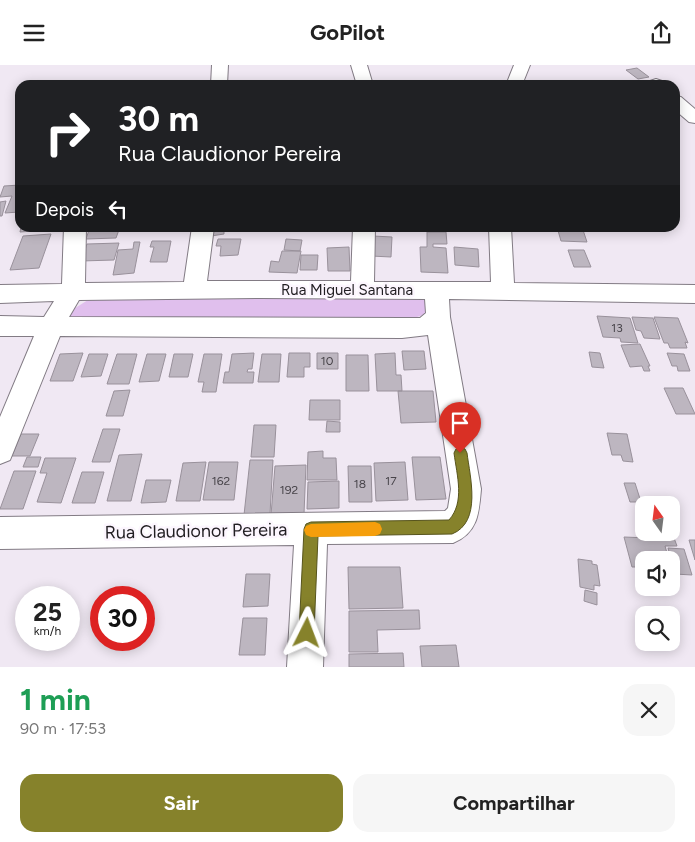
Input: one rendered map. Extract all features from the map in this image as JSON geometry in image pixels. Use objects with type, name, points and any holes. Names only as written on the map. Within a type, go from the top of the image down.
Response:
[{"type":"street","points":[[219,80],[220,65]]},
{"type":"street","points":[[359,65],[364,80]]},
{"type":"street","points":[[516,80],[522,65]]},
{"type":"street","points":[[680,105],[695,118]]},
{"type":"street","points":[[0,451],[51,326],[72,291],[75,232]]},
{"type":"street","points":[[194,290],[202,232]]},
{"type":"street","points":[[362,290],[364,232]]},
{"type":"street","points":[[0,326],[425,327],[438,317],[437,290],[498,291],[500,232]]},
{"type":"street","name":"Rua Miguel Santana","points":[[0,294],[72,291],[194,290],[695,294]]},
{"type":"street","name":"Rua Claudionor Pereira","points":[[0,533],[452,527],[463,514],[466,489],[438,317]]},
{"type":"street","points":[[305,667],[311,529]]},
{"type":"shaded area","points":[[96,295],[430,300],[432,312],[408,320],[60,323],[72,310]]},
{"type":"building","points":[[637,68],[649,77],[638,79],[626,70]]},
{"type":"building","points":[[15,185],[15,212],[5,213],[12,196],[0,197],[4,186]]},
{"type":"building","points":[[6,201],[2,216],[0,216],[0,202]]},
{"type":"building","points":[[88,232],[118,232],[116,238],[86,239]]},
{"type":"building","points":[[211,232],[224,232],[224,234],[211,236]]},
{"type":"building","points":[[427,232],[446,232],[447,244],[433,244],[433,247],[446,248],[448,273],[421,272],[420,247],[427,247]]},
{"type":"building","points":[[558,232],[584,232],[587,242],[561,241]]},
{"type":"building","points":[[51,234],[39,268],[10,270],[23,236]]},
{"type":"building","points":[[373,236],[392,237],[391,257],[371,256]]},
{"type":"building","points":[[218,239],[241,239],[238,255],[220,256],[221,246],[216,246]]},
{"type":"building","points":[[286,239],[302,240],[300,251],[284,250]]},
{"type":"building","points":[[152,241],[171,241],[167,262],[150,262],[154,247],[150,247]]},
{"type":"building","points":[[134,242],[140,242],[134,273],[113,275],[118,250],[133,249]]},
{"type":"building","points":[[119,243],[114,260],[81,261],[87,244]]},
{"type":"building","points":[[349,247],[350,271],[328,271],[327,248]]},
{"type":"building","points":[[454,247],[478,249],[479,267],[455,265]]},
{"type":"building","points":[[568,250],[584,250],[591,267],[574,267]]},
{"type":"building","points":[[282,251],[301,251],[297,273],[269,272],[271,261],[279,262]]},
{"type":"building","points":[[301,255],[318,255],[317,270],[300,270]]},
{"type":"building","points":[[597,316],[630,318],[638,343],[621,342],[620,338],[603,337]]},
{"type":"building","points":[[632,317],[653,318],[660,339],[644,338],[641,331],[636,330]]},
{"type":"building","points":[[654,317],[678,318],[688,343],[685,342],[687,348],[670,348],[668,343],[664,343]]},
{"type":"building","points":[[640,344],[650,366],[648,366],[650,371],[644,371],[642,366],[630,367],[621,345]]},
{"type":"building","points":[[402,351],[424,351],[426,369],[404,370]]},
{"type":"building","points":[[589,352],[600,353],[604,368],[592,367]]},
{"type":"building","points":[[83,353],[73,381],[50,381],[60,354]]},
{"type":"building","points":[[254,353],[252,369],[248,369],[247,372],[254,372],[253,383],[223,383],[225,372],[229,372],[232,354]]},
{"type":"building","points":[[289,353],[310,353],[310,367],[304,367],[304,377],[287,377]]},
{"type":"building","points":[[317,353],[338,353],[338,369],[317,369]]},
{"type":"building","points":[[395,353],[396,375],[401,375],[402,391],[377,391],[375,354]]},
{"type":"building","points":[[667,353],[684,354],[690,371],[678,371],[677,366],[672,366]]},
{"type":"building","points":[[89,354],[108,354],[101,376],[81,377]]},
{"type":"building","points":[[117,354],[137,354],[129,384],[107,384]]},
{"type":"building","points":[[147,354],[166,354],[159,381],[139,382]]},
{"type":"building","points":[[174,354],[193,354],[188,377],[169,377]]},
{"type":"building","points":[[204,354],[222,354],[216,392],[202,392],[204,382],[198,382]]},
{"type":"building","points":[[262,354],[281,354],[279,382],[258,382]]},
{"type":"building","points":[[346,355],[368,355],[369,391],[346,391]]},
{"type":"building","points":[[664,388],[683,388],[695,414],[676,414]]},
{"type":"building","points":[[130,390],[123,416],[106,416],[114,391]]},
{"type":"building","points":[[398,391],[433,391],[436,422],[401,423]]},
{"type":"building","points":[[310,400],[340,400],[340,420],[309,420]]},
{"type":"building","points":[[327,421],[340,422],[340,432],[326,432]]},
{"type":"building","points":[[254,425],[276,425],[274,457],[251,457]]},
{"type":"building","points":[[103,429],[120,429],[110,462],[92,462]]},
{"type":"building","points":[[607,433],[627,434],[633,462],[623,461],[621,455],[612,455]]},
{"type":"building","points":[[21,434],[39,434],[30,456],[12,456]]},
{"type":"building","points":[[323,451],[323,458],[336,458],[337,480],[307,480],[308,452]]},
{"type":"building","points":[[142,454],[131,501],[107,501],[119,455]]},
{"type":"building","points":[[27,457],[41,457],[38,467],[23,467]]},
{"type":"building","points":[[412,457],[440,457],[446,499],[416,500]]},
{"type":"building","points":[[45,458],[76,458],[61,503],[37,502],[47,473],[40,473]]},
{"type":"building","points":[[250,460],[273,460],[270,514],[244,515]]},
{"type":"building","points":[[206,462],[200,501],[176,501],[183,463]]},
{"type":"building","points":[[209,462],[238,462],[234,500],[203,500]]},
{"type":"building","points":[[405,462],[408,500],[376,501],[374,463]]},
{"type":"building","points":[[306,465],[304,514],[271,515],[275,466]]},
{"type":"building","points":[[348,466],[371,466],[372,502],[349,502]]},
{"type":"building","points":[[14,471],[36,471],[23,509],[0,509]]},
{"type":"building","points":[[82,472],[104,472],[95,503],[72,503]]},
{"type":"building","points":[[146,480],[171,480],[166,502],[141,503]]},
{"type":"building","points":[[339,481],[339,508],[307,509],[308,482]]},
{"type":"building","points":[[624,483],[635,483],[639,496],[635,496],[635,502],[630,502]]},
{"type":"building","points":[[624,537],[635,537],[635,541],[675,541],[677,546],[665,546],[666,551],[635,551],[635,567],[632,567]]},
{"type":"building","points":[[689,540],[695,540],[695,560]]},
{"type":"building","points":[[668,548],[684,549],[692,575],[680,574],[680,551],[669,551]]},
{"type":"building","points":[[578,559],[592,561],[592,564],[597,565],[600,586],[594,585],[594,590],[580,587]]},
{"type":"building","points":[[348,567],[400,567],[403,608],[349,609]]},
{"type":"building","points":[[246,574],[270,574],[268,606],[243,607]]},
{"type":"building","points":[[585,590],[597,593],[597,605],[584,601]]},
{"type":"building","points":[[419,610],[420,629],[377,630],[378,652],[349,652],[349,611]]},
{"type":"building","points":[[243,618],[267,618],[265,655],[239,655]]},
{"type":"building","points":[[456,645],[459,667],[422,667],[420,646]]},
{"type":"building","points":[[403,653],[404,667],[349,667],[349,654]]},
{"type":"slow traffic","points":[[311,530],[375,529]]},
{"type":"route","points":[[307,633],[311,529],[452,527],[463,514],[466,489],[460,453]]}]
